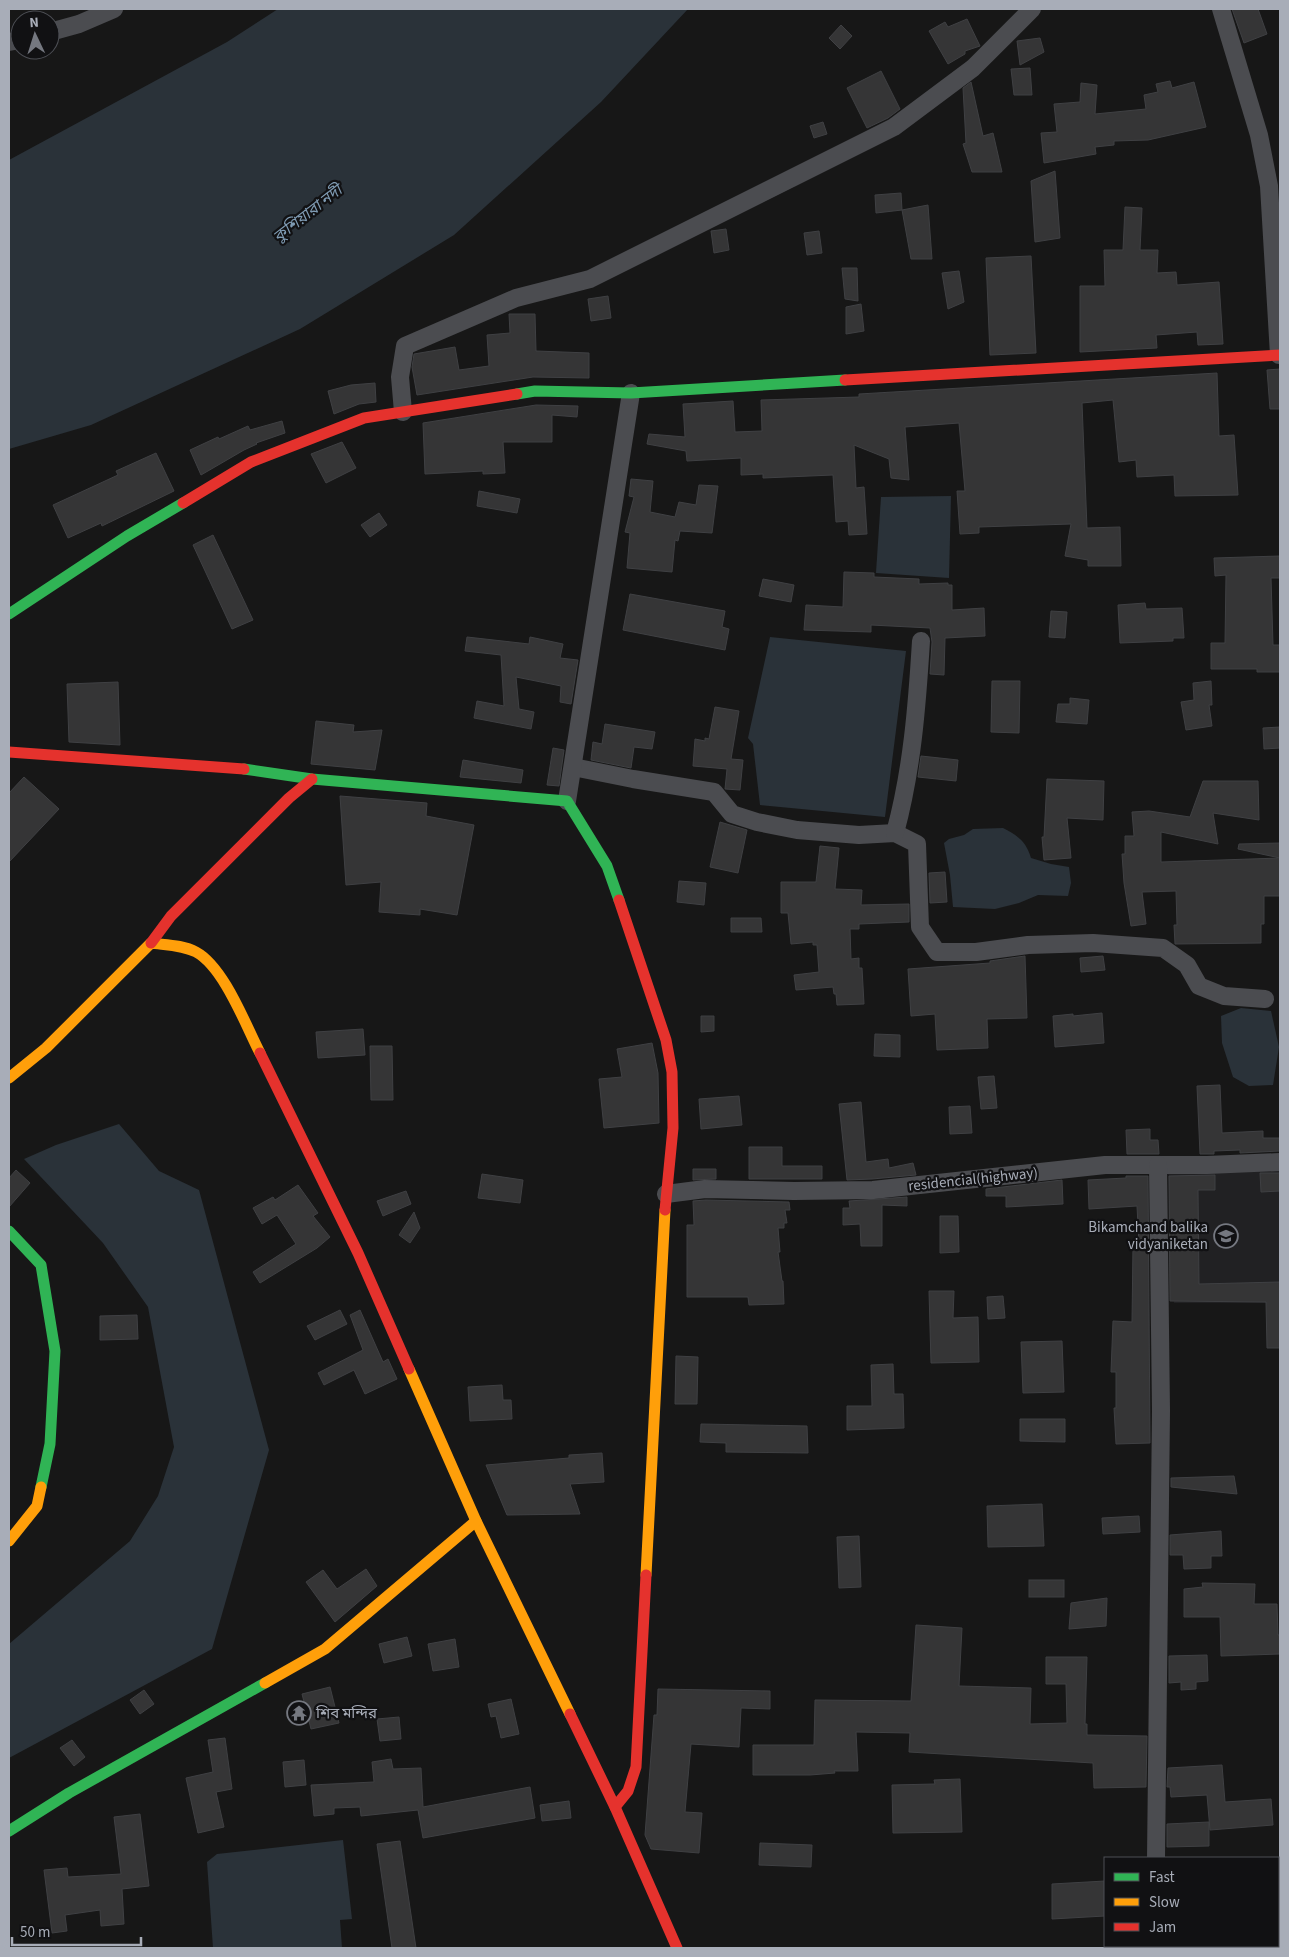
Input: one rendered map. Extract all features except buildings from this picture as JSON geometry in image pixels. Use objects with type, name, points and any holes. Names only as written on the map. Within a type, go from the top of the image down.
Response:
[{"type":"main road","points":[[9,614],[127,536],[251,462],[364,418],[535,392],[631,393],[1280,355]]},
{"type":"main road","points":[[9,752],[226,767],[312,780],[567,801],[607,866],[666,1040],[672,1072],[673,1128],[666,1194],[636,1767],[628,1791],[615,1807]]},
{"type":"main road","points":[[9,1078],[46,1048],[151,942],[171,916],[289,798],[312,780]]},
{"type":"main road","points":[[151,942],[188,947],[200,954],[214,968],[228,989],[358,1253],[476,1521],[615,1807],[677,1948]]},
{"type":"main road","points":[[9,1231],[41,1265],[55,1351],[50,1444],[36,1506],[9,1541]]},
{"type":"main road","points":[[9,1831],[69,1793],[325,1650],[476,1521]]},
{"type":"street","points":[[60,29],[80,24],[114,9]]},
{"type":"street","points":[[403,412],[400,378],[405,346],[516,298],[590,279],[894,127],[973,68],[1032,9]]},
{"type":"street","points":[[1221,9],[1259,135],[1269,186],[1280,355]]},
{"type":"street","points":[[567,801],[631,393]]},
{"type":"street","points":[[895,834],[906,795],[917,699],[921,641]]},
{"type":"street","points":[[573,767],[714,792],[732,814],[756,822],[797,830],[859,835],[895,834],[917,844],[920,927],[937,952],[976,952],[1028,945],[1093,943],[1163,948],[1187,965],[1199,986],[1224,996],[1265,999]]},
{"type":"street","name":"residencial(highway)","points":[[666,1194],[705,1189],[873,1190],[1105,1166],[1280,1162]]},
{"type":"street","points":[[1156,1857],[1161,1410],[1158,1166]]},
{"type":"shaded area","name":"Bikamchand balika vidyaniketan","points":[[1280,1166],[1280,1303],[1174,1303],[1168,1169]]},
{"type":"water","name":"কুশিয়ারা নদী","points":[[278,9],[688,9],[601,102],[454,235],[300,329],[91,425],[9,449],[9,160],[227,42]]},
{"type":"water","points":[[951,496],[949,578],[876,573],[881,497]]},
{"type":"water","points":[[770,637],[906,651],[885,817],[760,805],[753,744],[748,738]]},
{"type":"water","points":[[1003,828],[1021,840],[1027,847],[1031,858],[1069,867],[1071,883],[1068,896],[1038,895],[1019,903],[995,909],[953,907],[944,843],[973,829]]},
{"type":"water","points":[[1241,1008],[1271,1011],[1279,1047],[1273,1085],[1249,1086],[1233,1077],[1222,1043],[1221,1016]]},
{"type":"water","points":[[119,1124],[159,1171],[199,1190],[269,1450],[212,1649],[9,1758],[9,1644],[130,1541],[158,1496],[174,1447],[148,1307],[103,1243],[24,1159],[56,1145]]},
{"type":"water","points":[[343,1840],[352,1919],[340,1920],[342,1948],[213,1948],[207,1862],[217,1854]]},
{"type":"traffic: fast","points":[[517,394],[535,391],[631,393],[845,380]]},
{"type":"traffic: fast","points":[[9,614],[127,536],[183,503]]},
{"type":"traffic: fast","points":[[244,769],[312,779],[567,801],[607,866],[619,900]]},
{"type":"traffic: fast","points":[[9,1231],[41,1265],[55,1351],[50,1444],[41,1487]]},
{"type":"traffic: fast","points":[[9,1831],[69,1793],[265,1683]]},
{"type":"traffic: slow","points":[[9,1078],[46,1048],[151,943],[186,948],[196,952],[216,970],[233,998],[260,1053]]},
{"type":"traffic: slow","points":[[646,1575],[665,1210]]},
{"type":"traffic: slow","points":[[409,1369],[476,1521],[570,1714]]},
{"type":"traffic: slow","points":[[9,1541],[37,1506],[41,1487]]},
{"type":"traffic: slow","points":[[265,1683],[325,1649],[476,1521]]},
{"type":"traffic: jam","points":[[845,380],[1280,355]]},
{"type":"traffic: jam","points":[[183,503],[251,462],[364,418],[517,394]]},
{"type":"traffic: jam","points":[[9,752],[244,769]]},
{"type":"traffic: jam","points":[[151,943],[171,916],[289,798],[312,779]]},
{"type":"traffic: jam","points":[[619,900],[666,1040],[672,1072],[673,1128],[665,1210]]},
{"type":"traffic: jam","points":[[260,1053],[358,1253],[409,1369]]},
{"type":"traffic: jam","points":[[615,1807],[628,1791],[636,1767],[646,1575]]},
{"type":"traffic: jam","points":[[570,1714],[615,1807],[677,1948]]},
{"type":"place","name":"Bikamchand balika vidyaniketan","points":[[1226,1236]]},
{"type":"place","name":"শিব মন্দির","points":[[299,1713]]}]
